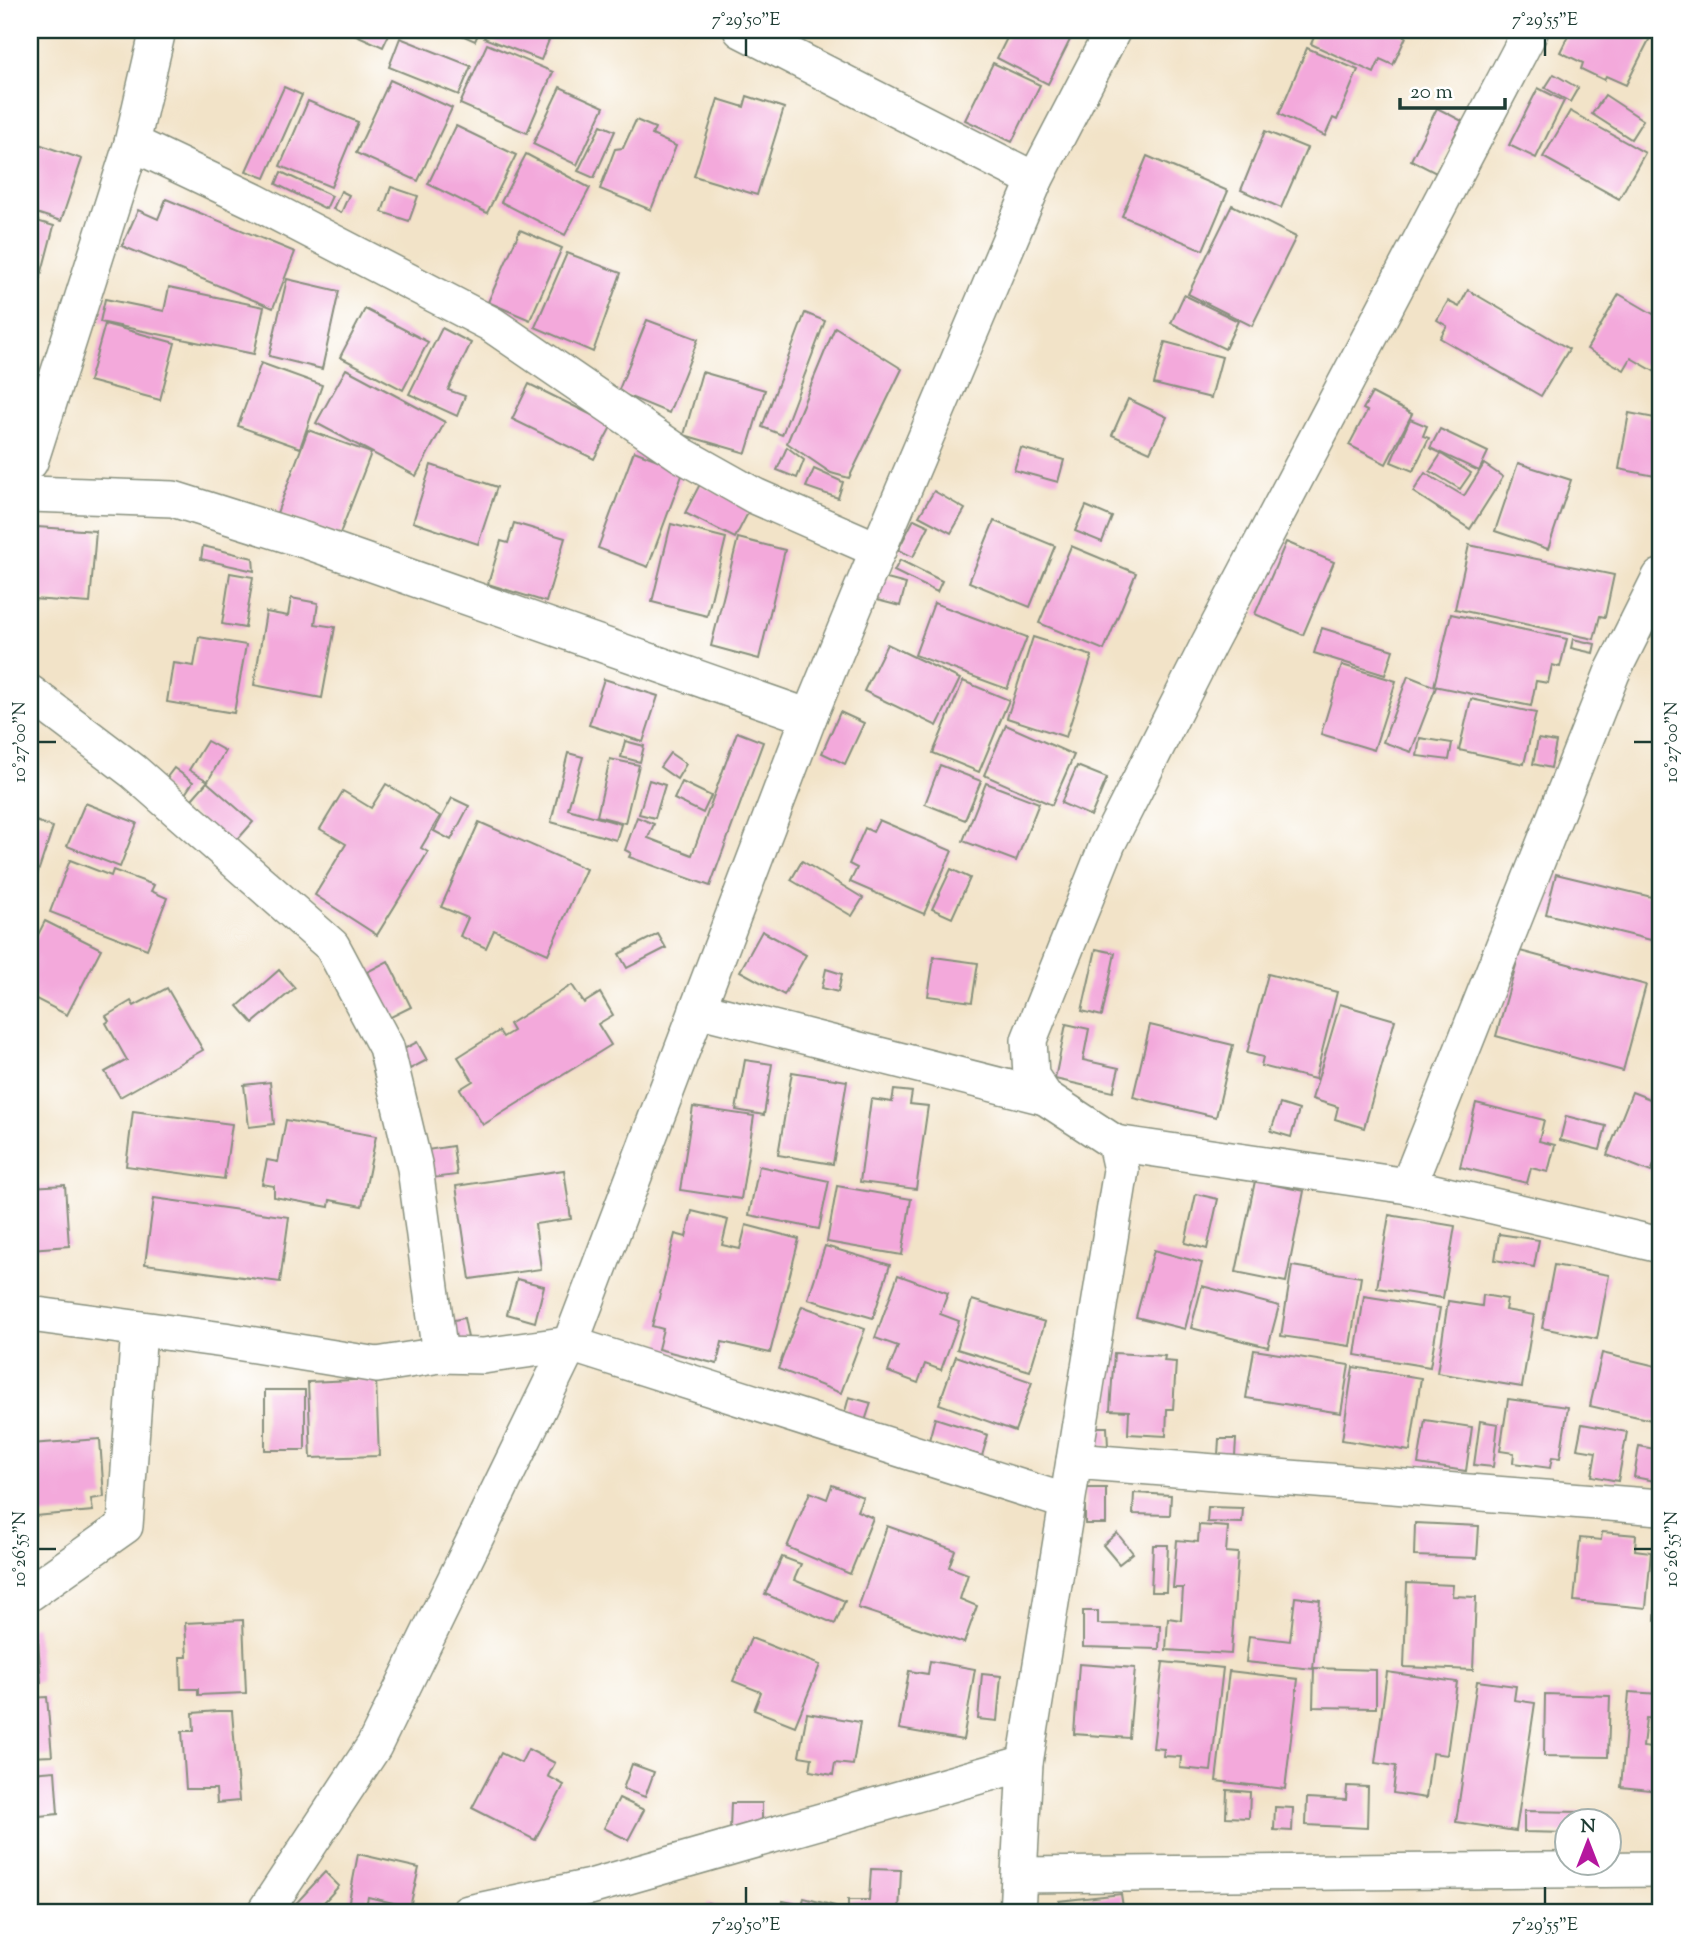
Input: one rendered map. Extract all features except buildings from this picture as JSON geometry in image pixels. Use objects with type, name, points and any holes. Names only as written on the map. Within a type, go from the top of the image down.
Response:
[{"type":"street","points":[[30,462],[45,364],[132,143],[158,30]]},
{"type":"street","points":[[741,30],[1035,180]]},
{"type":"street","points":[[264,1913],[374,1746],[570,1344],[809,717],[878,550],[1035,180],[1114,30]]},
{"type":"street","points":[[1045,1097],[1031,1076],[1029,1040],[1108,843],[1208,645],[1531,30]]},
{"type":"street","points":[[132,143],[254,201],[491,324],[682,455],[755,496],[878,550]]},
{"type":"street","points":[[30,494],[173,499],[307,541],[809,717]]},
{"type":"street","points":[[1408,1186],[1612,673],[1660,577]]},
{"type":"street","points":[[30,693],[133,771],[332,946],[386,1047],[415,1168],[440,1355]]},
{"type":"street","points":[[697,1009],[1045,1097],[1115,1143],[1408,1186],[1660,1245]]},
{"type":"street","points":[[1017,1913],[1025,1763],[1121,1170],[1115,1143]]},
{"type":"street","points":[[30,1314],[377,1365],[440,1355],[483,1356],[570,1344],[1067,1502]]},
{"type":"street","points":[[30,1593],[125,1526],[139,1329]]},
{"type":"street","points":[[1074,1461],[1660,1507]]},
{"type":"street","points":[[468,1913],[590,1888],[1025,1763]]},
{"type":"street","points":[[1019,1875],[1660,1869]]}]
